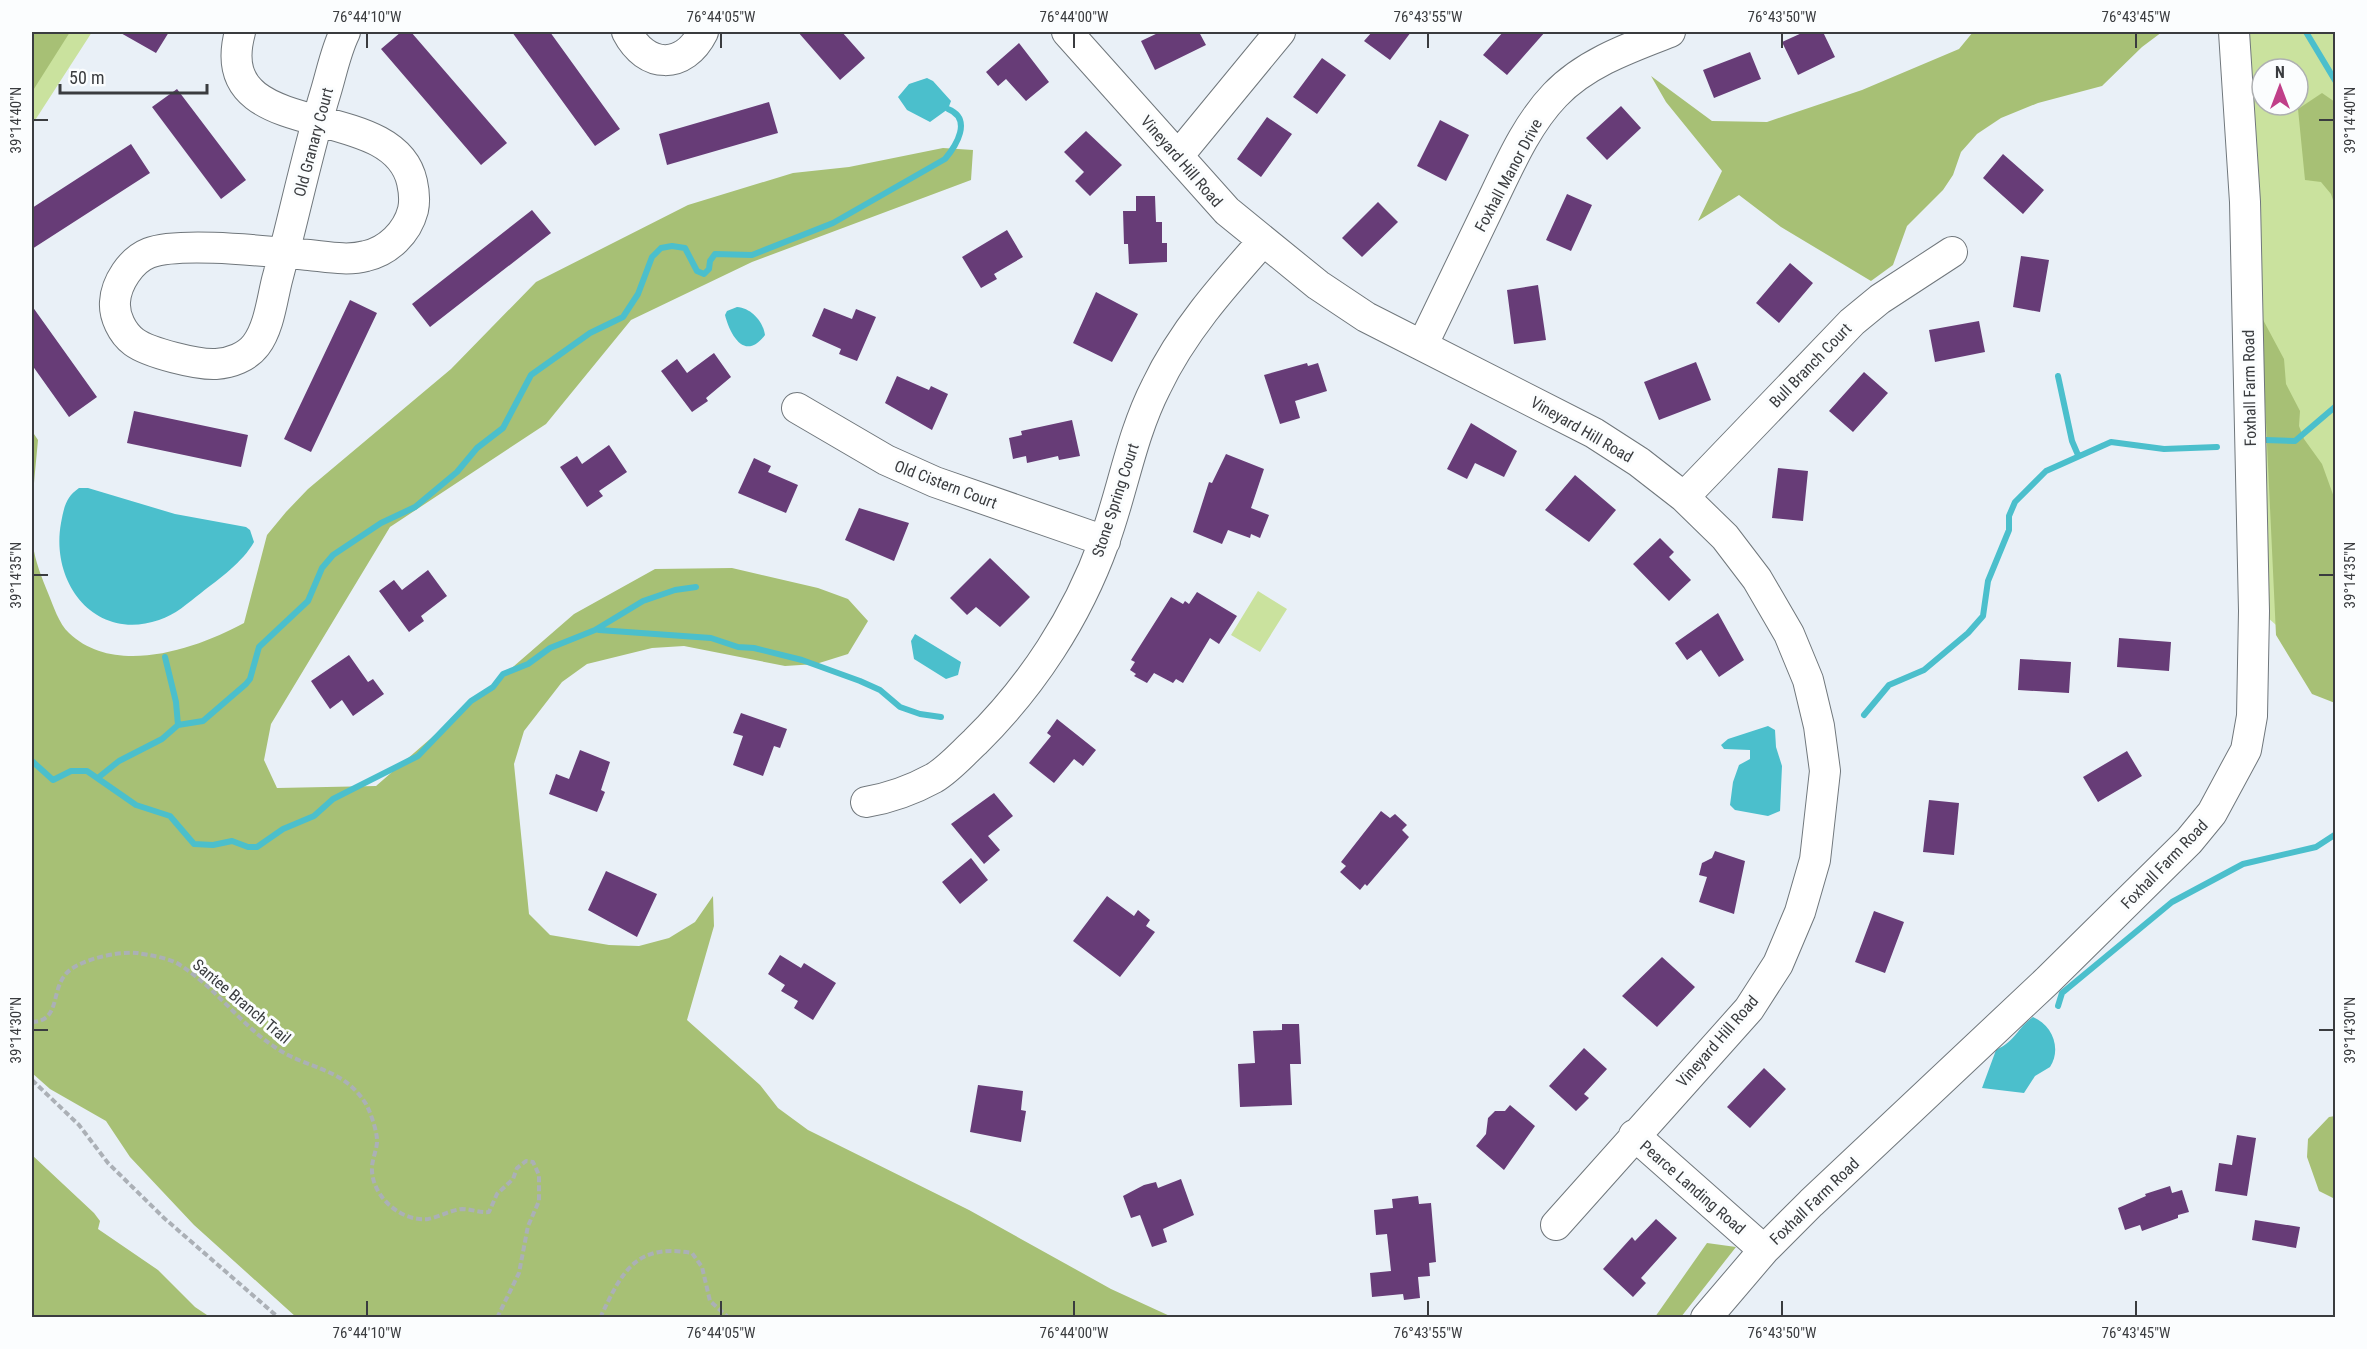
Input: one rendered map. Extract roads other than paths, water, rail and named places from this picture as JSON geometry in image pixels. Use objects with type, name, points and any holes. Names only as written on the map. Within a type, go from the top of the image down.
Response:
[{"type":"street","points":[[240,32],[236,48],[236,64],[257,98],[278,109],[368,135],[387,145],[402,159],[410,173],[414,190],[414,208],[407,226],[395,240],[378,252],[346,259],[285,253]]},
{"type":"street","name":"Old Granary Court","points":[[285,253],[185,248],[148,253],[126,271],[119,285],[115,301],[117,317],[124,332],[134,342],[152,351],[213,365],[232,362],[256,346],[263,333],[285,253],[316,121],[345,32]]},
{"type":"street","points":[[627,32],[642,54],[658,60],[672,60],[696,44],[703,32]]},
{"type":"street","name":"Vineyard Hill Road","points":[[1067,32],[1227,212],[1318,285],[1366,317],[1594,433],[1639,462],[1684,497],[1725,537],[1757,579],[1789,634],[1808,680],[1819,726],[1825,771],[1822,812],[1815,860],[1800,912],[1778,964],[1749,1009],[1634,1135],[1556,1225]]},
{"type":"street","points":[[1178,156],[1280,32]]},
{"type":"street","name":"Foxhall Manor Drive","points":[[1423,344],[1509,167],[1537,119],[1555,94],[1583,72],[1670,32]]},
{"type":"street","name":"Foxhall Farm Road","points":[[1706,1317],[1758,1244],[2048,980],[2189,841],[2212,813],[2246,750],[2252,716],[2254,611],[2245,202],[2234,32]]},
{"type":"street","name":"Stone Spring Court","points":[[866,802],[886,798],[936,777],[1003,715],[1061,634],[1105,541],[1134,440],[1155,387],[1177,347],[1198,318],[1263,241]]},
{"type":"street","name":"Bull Branch Court","points":[[1684,497],[1852,321],[1880,299],[1952,252]]},
{"type":"street","name":"Old Cistern Court","points":[[797,408],[886,460],[935,482],[1105,541]]},
{"type":"street","name":"Pearce Landing Road","points":[[1634,1135],[1758,1244]]},
{"type":"water","points":[[927,78],[933,81],[951,101],[948,109],[930,122],[907,110],[898,97],[909,84]]},
{"type":"water","points":[[737,307],[747,310],[759,320],[765,335],[758,343],[745,346],[735,337],[725,315],[727,311]]},
{"type":"water","points":[[79,488],[88,488],[175,514],[246,527],[250,530],[254,542],[230,570],[170,615],[136,625],[115,623],[97,615],[82,602],[70,586],[63,567],[59,545],[62,517],[68,499]]},
{"type":"water","points":[[915,634],[961,662],[958,675],[946,679],[914,659],[911,641]]},
{"type":"water","points":[[1768,726],[1775,730],[1776,747],[1782,766],[1780,811],[1768,816],[1735,810],[1730,805],[1733,782],[1739,765],[1750,759],[1750,750],[1724,749],[1721,745],[1728,739]]},
{"type":"water","points":[[2033,1017],[2050,1031],[2053,1038],[2055,1052],[2050,1067],[2035,1076],[2024,1093],[1982,1088],[1996,1050],[2008,1042]]},
{"type":"waterway","points":[[2306,32],[2336,82]]},
{"type":"waterway","points":[[99,777],[119,761],[162,739],[178,725],[203,721],[246,684],[250,679],[259,647],[308,601],[322,568],[333,555],[381,523],[415,507],[457,472],[477,448],[503,428],[531,375],[590,333],[623,317],[638,294],[652,257],[661,248],[672,246],[685,248],[697,271],[704,274],[709,269],[710,261],[715,254],[752,255],[833,223],[945,159],[954,147],[961,126],[956,113],[948,109]]},
{"type":"waterway","points":[[2058,376],[2072,441],[2078,455]]},
{"type":"waterway","points":[[2265,440],[2295,441],[2336,406]]},
{"type":"waterway","points":[[1864,715],[1889,685],[1924,670],[1968,633],[1983,616],[1988,581],[2009,530],[2009,516],[2015,502],[2046,471],[2111,442],[2164,449],[2217,447]]},
{"type":"waterway","points":[[32,761],[53,780],[71,771],[87,771],[136,805],[170,816],[194,844],[213,845],[232,841],[248,847],[257,847],[283,829],[314,816],[333,799],[418,756],[471,701],[493,687],[503,674],[528,664],[550,648],[595,630],[643,601],[675,590],[696,587]]},
{"type":"waterway","points":[[599,630],[711,638],[738,647],[754,648],[802,660],[880,690],[900,707],[920,714],[941,717]]},
{"type":"waterway","points":[[165,657],[176,702],[178,725]]},
{"type":"waterway","points":[[2058,1006],[2062,993],[2172,902],[2243,864],[2316,847],[2336,834]]}]
